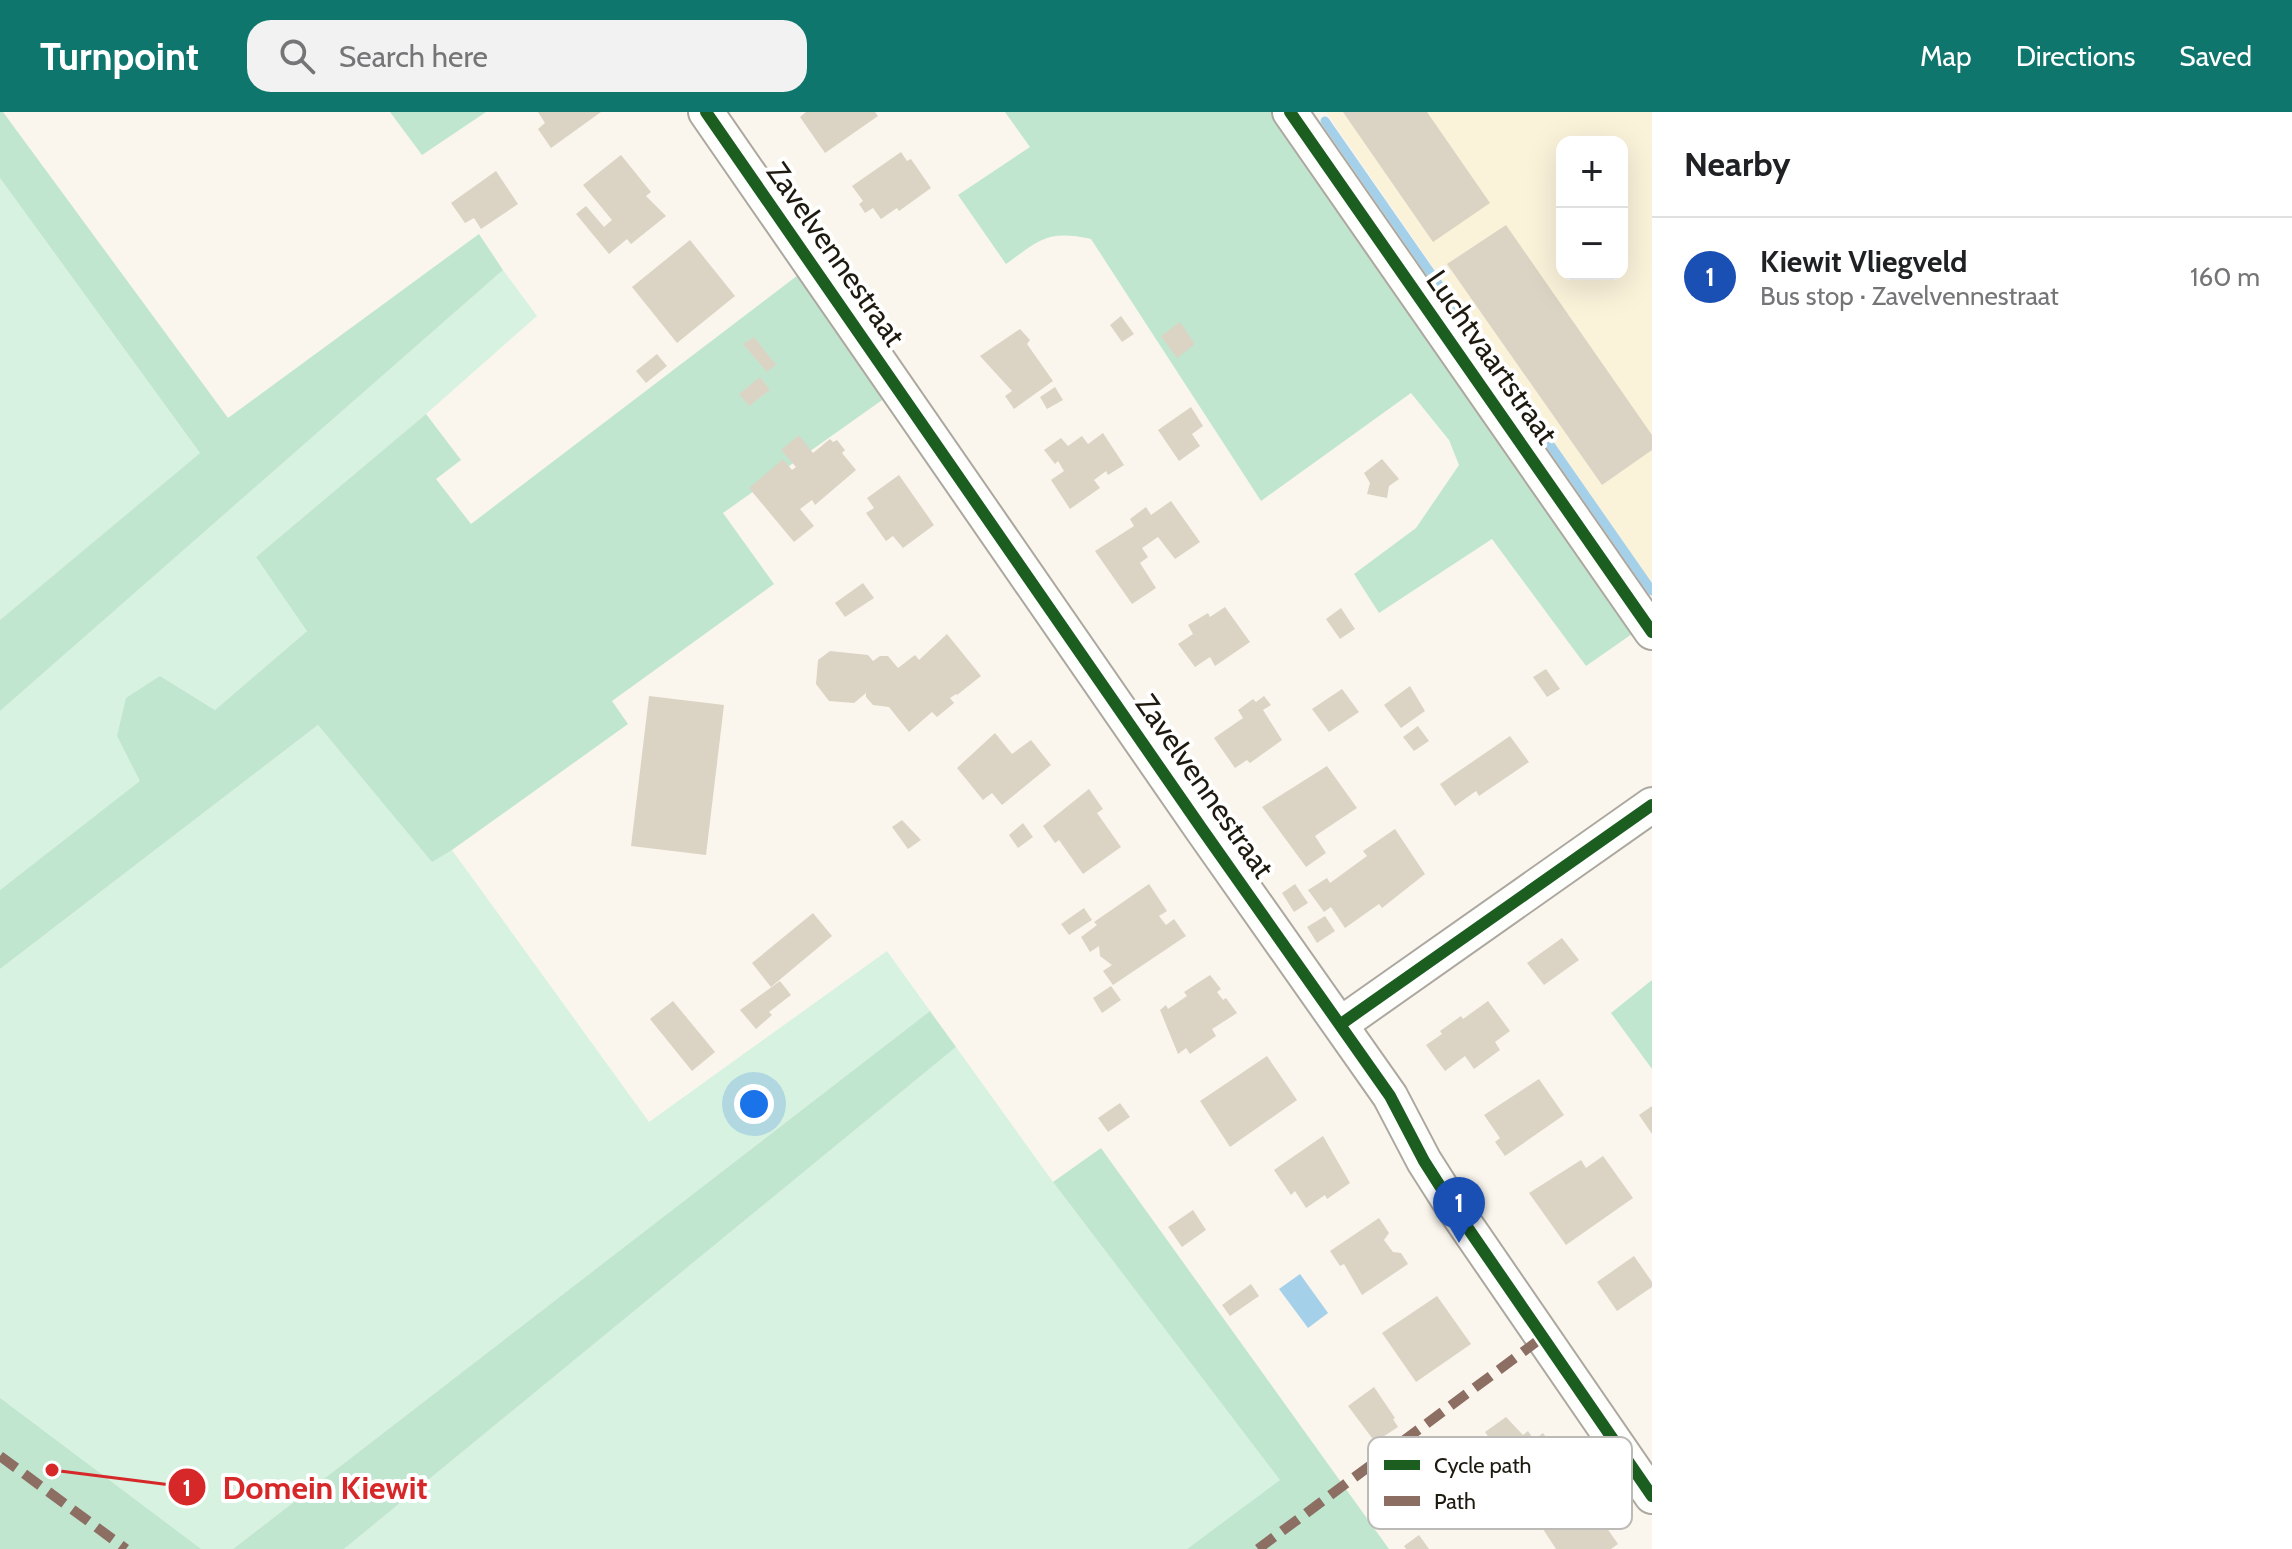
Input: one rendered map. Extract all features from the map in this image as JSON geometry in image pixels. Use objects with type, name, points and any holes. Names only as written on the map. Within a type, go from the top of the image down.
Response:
[{"type":"street","name":"Zavelvennestraat","points":[[706,112],[1202,829],[1341,1024],[1390,1096],[1424,1161],[1452,1205],[1611,1437]]},
{"type":"street","name":"Luchtvaartstraat","points":[[1290,112],[1652,632]]},
{"type":"street","points":[[1341,1024],[1652,805]]},
{"type":"street","name":"Zavelvennestraat","points":[[1632,1467],[1652,1496]]},
{"type":"shaded area","points":[[1326,112],[1652,112],[1652,584]]},
{"type":"green space","points":[[0,112],[3,112],[228,418],[479,234],[503,270],[0,711],[0,620],[200,453],[0,178]]},
{"type":"green space","points":[[390,112],[486,112],[422,155]]},
{"type":"green space","points":[[1005,112],[1271,112],[1632,634],[1586,666],[1492,539],[1379,613],[1354,574],[1416,528],[1459,465],[1449,440],[1411,393],[1261,501],[1091,239],[1054,236],[1028,248],[1006,264],[958,195],[1030,147]]},
{"type":"green space","points":[[0,178],[200,453],[0,620]]},
{"type":"green space","points":[[503,270],[537,316],[256,557],[308,630],[215,710],[160,676],[117,736],[141,781],[0,890],[0,711]]},
{"type":"green space","points":[[802,272],[885,398],[723,513],[774,584],[612,701],[628,724],[432,862],[318,725],[0,969],[0,890],[140,781],[117,736],[126,698],[160,676],[215,710],[307,631],[256,557],[426,414],[461,460],[436,479],[471,524]]},
{"type":"green space","points":[[318,725],[432,861],[452,850],[649,1122],[887,951],[930,1011],[233,1549],[0,1549],[0,969]]},
{"type":"green space","points":[[1652,980],[1652,1069],[1611,1013]]},
{"type":"green space","points":[[930,1011],[956,1047],[344,1549],[233,1549]]},
{"type":"green space","points":[[956,1047],[1053,1182],[1281,1480],[1187,1549],[344,1549]]},
{"type":"green space","points":[[1101,1148],[1368,1520],[1368,1529],[1375,1529],[1389,1549],[1187,1549],[1280,1480],[1053,1182]]},
{"type":"green space","points":[[0,1398],[201,1549],[0,1549]]},
{"type":"water","points":[[1300,1274],[1328,1313],[1308,1328],[1279,1289]]},
{"type":"building","points":[[538,112],[601,112],[551,148],[538,129],[545,123]]},
{"type":"building","points":[[806,112],[875,112],[878,116],[825,153],[800,117]]},
{"type":"building","points":[[1343,112],[1427,112],[1490,203],[1433,242]]},
{"type":"building","points":[[901,152],[907,161],[911,159],[931,188],[899,211],[897,208],[881,219],[873,208],[865,213],[859,204],[863,201],[852,186]]},
{"type":"building","points":[[621,155],[651,192],[646,196],[666,216],[631,244],[627,239],[609,254],[576,214],[586,206],[604,227],[612,220],[583,185]]},
{"type":"building","points":[[496,171],[518,204],[481,229],[474,218],[465,223],[451,203]]},
{"type":"building","points":[[1506,225],[1652,435],[1652,450],[1602,485],[1447,264]]},
{"type":"building","points":[[690,240],[735,296],[677,343],[632,287]]},
{"type":"building","points":[[1121,316],[1134,334],[1122,342],[1110,325]]},
{"type":"building","points":[[1180,322],[1195,344],[1177,358],[1161,336]]},
{"type":"building","points":[[1020,329],[1030,340],[1027,344],[1053,381],[1014,409],[1005,396],[1012,391],[980,356]]},
{"type":"building","points":[[754,337],[776,365],[767,372],[743,344]]},
{"type":"building","points":[[657,354],[667,366],[646,383],[636,371]]},
{"type":"building","points":[[760,377],[770,390],[749,406],[739,394]]},
{"type":"building","points":[[1055,387],[1063,400],[1047,409],[1040,397]]},
{"type":"building","points":[[1191,407],[1203,426],[1192,434],[1200,446],[1179,461],[1158,430]]},
{"type":"building","points":[[1103,433],[1124,465],[1108,475],[1106,471],[1094,480],[1100,488],[1070,509],[1051,480],[1064,471],[1058,461],[1055,464],[1044,450],[1061,438],[1068,446],[1082,436],[1088,444]]},
{"type":"building","points":[[799,435],[813,453],[830,439],[833,442],[837,440],[845,450],[842,453],[856,470],[815,505],[812,500],[800,509],[814,526],[794,542],[749,488],[783,459],[792,470],[796,467],[781,450]]},
{"type":"building","points":[[1382,459],[1399,479],[1389,486],[1387,498],[1367,494],[1370,483],[1364,473]]},
{"type":"building","points":[[899,475],[934,525],[903,548],[893,536],[886,541],[866,513],[874,508],[867,498]]},
{"type":"building","points":[[1171,501],[1200,542],[1175,559],[1158,537],[1142,548],[1148,557],[1140,563],[1156,588],[1132,604],[1095,551],[1134,526],[1130,519],[1146,507],[1151,515]]},
{"type":"building","points":[[863,583],[874,598],[845,617],[835,603]]},
{"type":"building","points":[[1225,607],[1250,642],[1215,666],[1210,657],[1195,667],[1178,644],[1193,634],[1188,625],[1208,613],[1210,617]]},
{"type":"building","points":[[1341,608],[1355,629],[1340,639],[1326,619]]},
{"type":"building","points":[[947,634],[981,676],[950,698],[954,703],[937,717],[932,712],[909,732],[889,707],[873,705],[866,693],[854,703],[829,701],[816,684],[818,660],[830,651],[868,655],[873,661],[880,656],[888,656],[898,668],[915,655],[919,660]]},
{"type":"building","points":[[1546,669],[1560,689],[1547,697],[1533,677]]},
{"type":"building","points":[[1410,686],[1425,711],[1401,728],[1384,705]]},
{"type":"building","points":[[1342,689],[1359,712],[1329,732],[1312,709]]},
{"type":"building","points":[[649,696],[724,705],[706,855],[631,846]]},
{"type":"building","points":[[1264,696],[1271,705],[1263,710],[1282,740],[1250,763],[1247,760],[1235,768],[1214,738],[1243,718],[1238,710],[1253,699],[1256,702]]},
{"type":"building","points":[[1418,726],[1429,741],[1414,751],[1403,737]]},
{"type":"building","points":[[995,733],[1012,754],[1031,740],[1051,765],[1002,805],[992,793],[983,800],[957,768]]},
{"type":"building","points":[[1510,736],[1529,762],[1479,796],[1476,791],[1455,806],[1440,784]]},
{"type":"building","points":[[1327,766],[1357,808],[1315,836],[1326,853],[1306,867],[1262,807]]},
{"type":"building","points":[[1089,789],[1103,809],[1097,813],[1121,847],[1083,874],[1059,840],[1055,843],[1043,826]]},
{"type":"building","points":[[902,820],[921,840],[908,849],[892,827]]},
{"type":"building","points":[[1023,823],[1033,837],[1018,848],[1009,835]]},
{"type":"building","points":[[1395,829],[1425,874],[1382,908],[1379,904],[1345,928],[1331,907],[1324,912],[1308,890],[1327,878],[1330,883],[1367,856],[1363,851]]},
{"type":"building","points":[[1149,884],[1167,911],[1159,916],[1166,925],[1174,919],[1186,936],[1113,985],[1103,971],[1112,965],[1100,956],[1099,946],[1090,952],[1081,937],[1097,925],[1094,922]]},
{"type":"building","points":[[1295,884],[1308,903],[1294,912],[1282,893]]},
{"type":"building","points":[[1084,908],[1092,920],[1069,935],[1061,924]]},
{"type":"building","points":[[813,913],[832,936],[771,987],[752,963]]},
{"type":"building","points":[[1325,916],[1335,931],[1317,943],[1307,927]]},
{"type":"building","points":[[1562,938],[1579,960],[1544,985],[1527,963]]},
{"type":"building","points":[[1210,975],[1221,989],[1217,992],[1237,1013],[1212,1029],[1216,1036],[1190,1054],[1186,1048],[1178,1054],[1160,1010],[1166,1005],[1168,1009],[1187,996],[1184,992]]},
{"type":"building","points":[[780,981],[791,995],[769,1012],[772,1015],[756,1029],[740,1010]]},
{"type":"building","points":[[1111,986],[1121,1000],[1102,1013],[1093,998]]},
{"type":"building","points":[[673,1001],[715,1052],[692,1071],[650,1019]]},
{"type":"building","points":[[1488,1001],[1510,1031],[1495,1042],[1500,1050],[1474,1069],[1465,1056],[1445,1071],[1426,1045],[1461,1016],[1463,1019]]},
{"type":"building","points":[[1267,1056],[1297,1100],[1230,1147],[1200,1101]]},
{"type":"building","points":[[1539,1079],[1564,1115],[1505,1156],[1495,1142],[1500,1138],[1484,1115]]},
{"type":"building","points":[[1120,1103],[1130,1117],[1108,1132],[1098,1118]]},
{"type":"building","points":[[1652,1106],[1652,1134],[1639,1115]]},
{"type":"building","points":[[1323,1136],[1350,1183],[1327,1199],[1325,1195],[1306,1208],[1295,1191],[1291,1195],[1274,1170]]},
{"type":"building","points":[[1603,1156],[1633,1198],[1566,1245],[1529,1193],[1581,1160],[1586,1168]]},
{"type":"building","points":[[1193,1210],[1206,1230],[1182,1247],[1168,1227]]},
{"type":"building","points":[[1379,1218],[1389,1233],[1384,1240],[1393,1252],[1401,1253],[1408,1264],[1362,1295],[1344,1264],[1340,1266],[1330,1251]]},
{"type":"building","points":[[1634,1256],[1652,1282],[1652,1287],[1617,1311],[1597,1282]]},
{"type":"building","points":[[1251,1284],[1259,1296],[1230,1316],[1222,1305]]},
{"type":"building","points":[[1437,1296],[1471,1344],[1416,1382],[1382,1333]]},
{"type":"building","points":[[1374,1387],[1398,1427],[1383,1437],[1371,1437],[1348,1406]]},
{"type":"building","points":[[1506,1417],[1523,1435],[1528,1431],[1532,1437],[1489,1437],[1485,1432]]},
{"type":"building","points":[[1543,1529],[1608,1529],[1618,1544],[1611,1549],[1556,1549]]},
{"type":"building","points":[[1419,1535],[1429,1549],[1406,1549],[1404,1546]]},
{"type":"waterway","points":[[1325,121],[1652,591]]},
{"type":"marked path","points":[[1409,1437],[1543,1337]]},
{"type":"marked path","points":[[0,1456],[126,1549]]},
{"type":"marked path","points":[[1258,1549],[1368,1467]]},
{"type":"cycle path","points":[[706,112],[1390,1096],[1424,1161],[1452,1205],[1611,1437]]},
{"type":"cycle path","points":[[1290,112],[1652,632]]},
{"type":"cycle path","points":[[1341,1024],[1652,805]]},
{"type":"cycle path","points":[[1632,1467],[1652,1496]]},
{"type":"place","name":"Kiewit Vliegveld","points":[[1459,1243]]},
{"type":"place","name":"Domein Kiewit","points":[[52,1470]]}]
